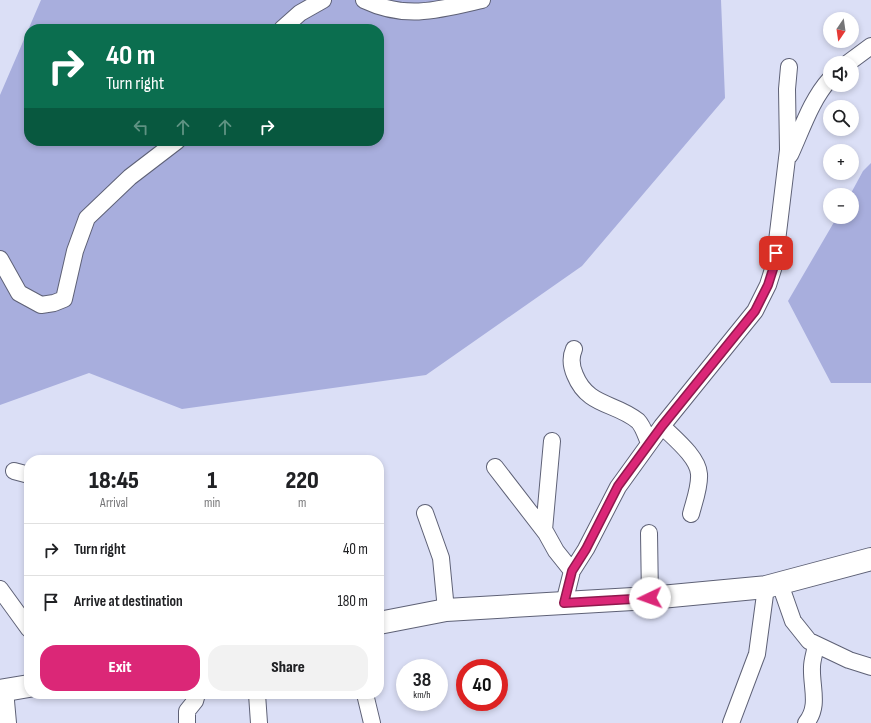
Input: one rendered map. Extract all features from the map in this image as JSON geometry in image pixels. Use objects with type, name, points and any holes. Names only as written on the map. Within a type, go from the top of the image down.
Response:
[{"type":"street","points":[[288,24],[300,13],[323,0]]},
{"type":"street","points":[[364,0],[402,12],[417,12],[438,10],[482,0]]},
{"type":"street","points":[[857,56],[871,46]]},
{"type":"street","points":[[564,603],[572,571],[586,549],[618,486],[662,426],[755,311],[768,285],[774,266],[787,161],[787,89],[789,67]]},
{"type":"street","points":[[787,161],[810,108],[823,86]]},
{"type":"street","points":[[0,259],[19,293],[41,305],[54,303],[64,298],[75,251],[87,218],[130,177],[170,146]]},
{"type":"street","points":[[574,349],[572,354],[572,367],[579,386],[591,398],[627,414],[639,422],[649,443]]},
{"type":"street","points":[[662,426],[687,451],[696,464],[699,474],[691,514]]},
{"type":"street","points":[[544,530],[552,440]]},
{"type":"street","points":[[495,467],[544,530],[556,551],[572,571]]},
{"type":"street","points":[[425,513],[441,558],[446,610]]},
{"type":"street","points":[[649,532],[650,598]]},
{"type":"street","points":[[384,622],[446,610],[650,598],[773,586],[871,559]]},
{"type":"street","points":[[773,586],[793,621],[809,641],[849,660],[871,667]]},
{"type":"street","points":[[731,723],[757,654],[773,586]]},
{"type":"street","points":[[0,589],[24,622]]},
{"type":"street","points":[[806,723],[811,717],[814,699],[812,666],[816,645]]},
{"type":"street","points":[[8,723],[3,690],[24,687]]},
{"type":"street","points":[[187,723],[187,712],[195,699]]},
{"type":"street","points":[[258,699],[259,723]]},
{"type":"street","points":[[366,699],[372,723]]},
{"type":"shaded area","points":[[41,0],[721,0],[725,98],[582,266],[426,375],[182,409],[89,373],[0,405],[0,95],[24,39],[24,146],[384,146],[384,24],[31,24]]},
{"type":"shaded area","points":[[871,163],[871,383],[831,383],[788,301],[833,224],[859,224],[859,188],[854,188],[863,171]]},
{"type":"route","points":[[650,598],[564,603],[572,571],[586,549],[618,486],[662,426],[755,311],[768,285],[774,266],[776,253]]}]
